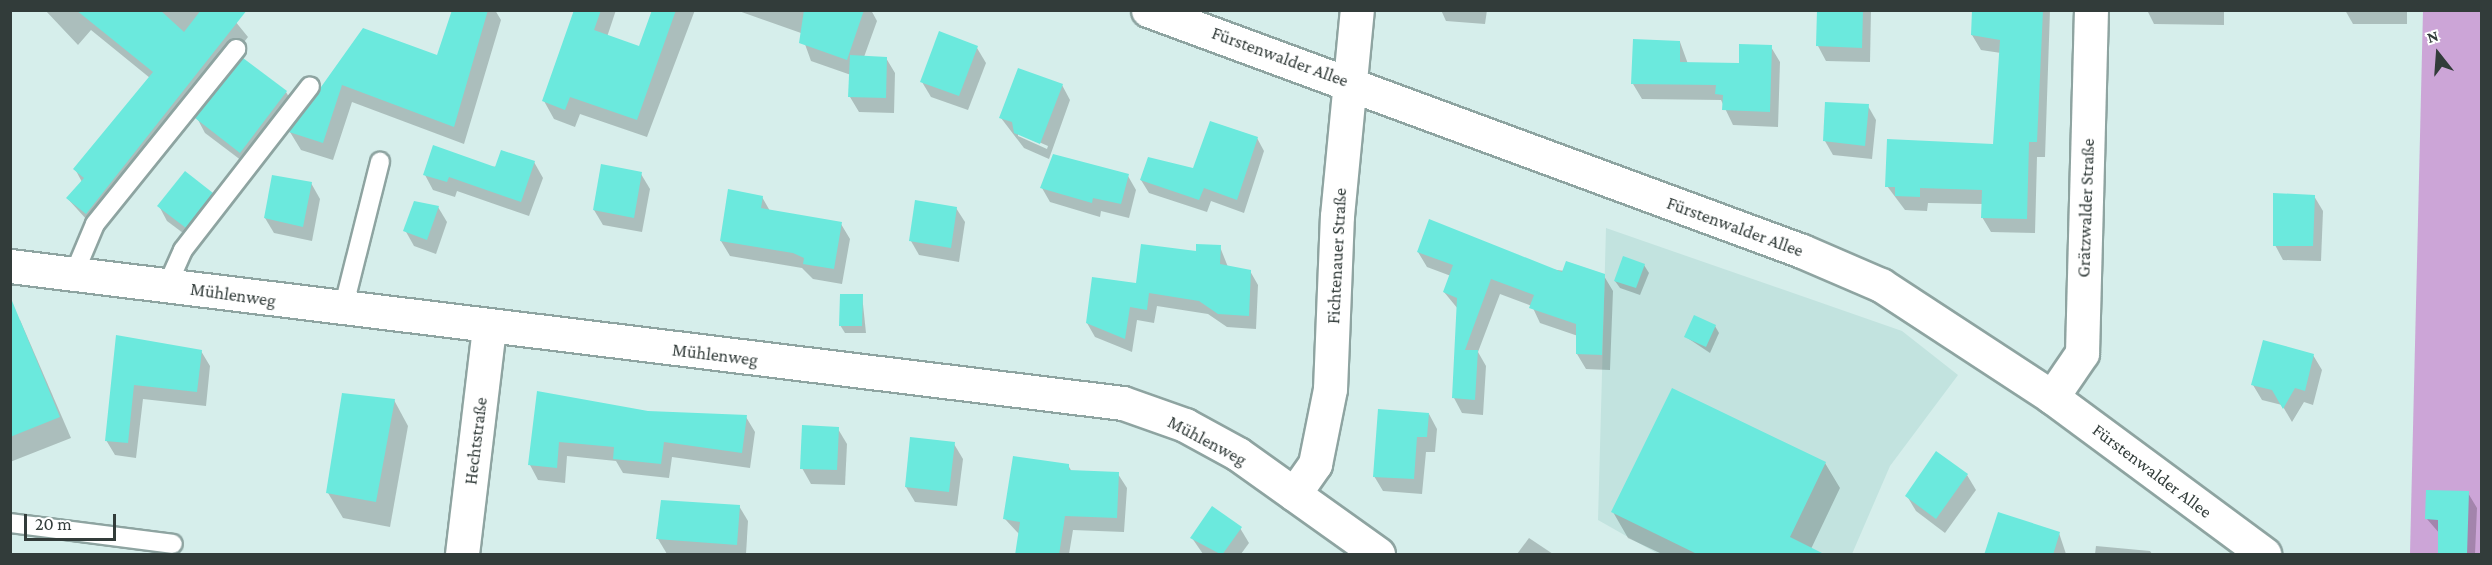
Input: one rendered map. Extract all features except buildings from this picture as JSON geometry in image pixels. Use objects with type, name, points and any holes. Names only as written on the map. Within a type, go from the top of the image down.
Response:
[{"type":"street","name":"Fürstenwalder Allee","points":[[1148,10],[1353,83],[1881,285],[2052,397],[2264,555]]},
{"type":"street","name":"Fichtenauer Straße","points":[[1294,494],[1315,464],[1330,389],[1337,216],[1353,83],[1357,10]]},
{"type":"street","name":"Grätzwalder Straße","points":[[2052,397],[2082,353],[2091,10]]},
{"type":"street","name":"Mühlenweg","points":[[10,266],[489,327],[1123,402],[1185,425],[1294,494],[1378,555]]},
{"type":"street","name":"Hechtstraße","points":[[462,555],[489,327]]},
{"type":"lane","points":[[74,274],[95,224],[236,49]]},
{"type":"lane","points":[[167,286],[183,250],[310,86]]},
{"type":"lane","points":[[343,309],[380,162]]},
{"type":"lane","points":[[10,524],[173,544]]},
{"type":"shaded area","points":[[2423,11],[2481,11],[2481,554],[2410,554]]},
{"type":"shaded area","points":[[1606,228],[1902,331],[1958,375],[1890,466],[1852,554],[1658,554],[1598,520]]}]
